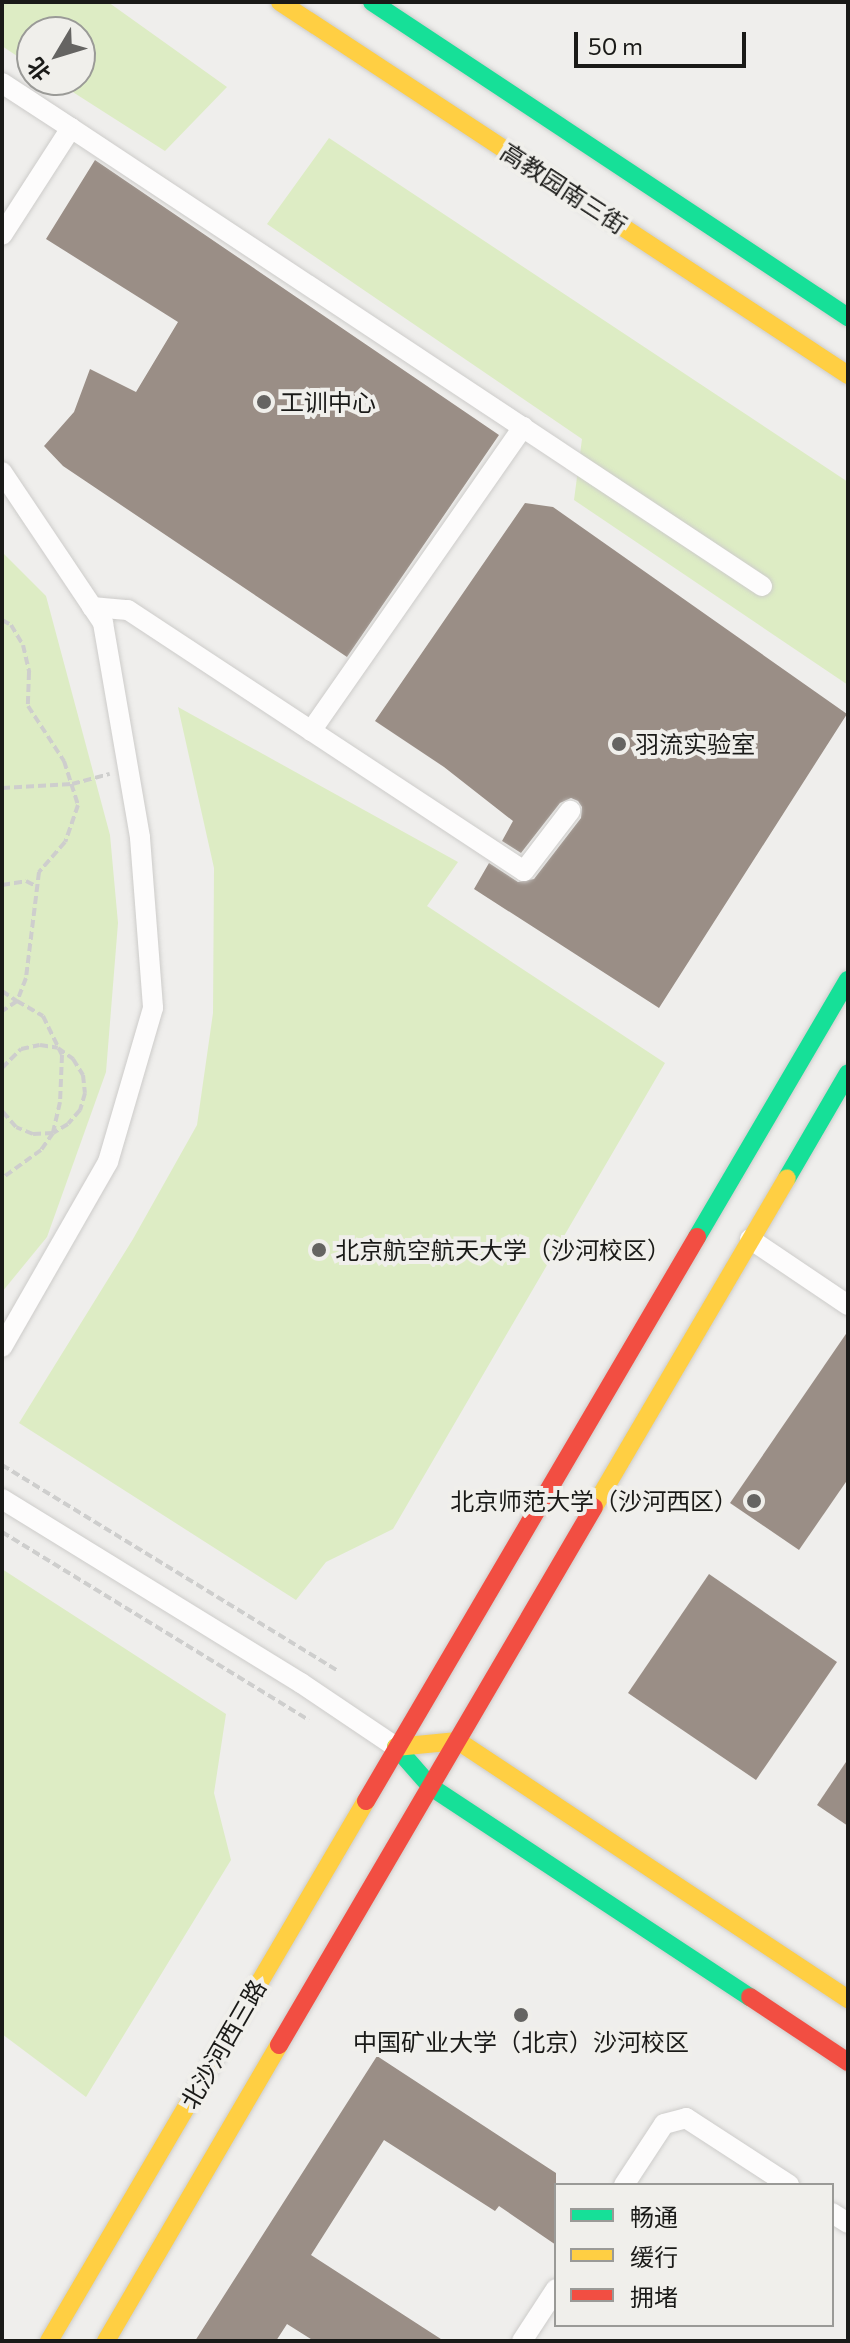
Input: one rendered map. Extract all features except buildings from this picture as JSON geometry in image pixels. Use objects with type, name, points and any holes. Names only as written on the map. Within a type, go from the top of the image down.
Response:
[{"type":"street","name":"高教园南三街","points":[[280,2],[848,375]]},
{"type":"street","name":"高教园南三街","points":[[372,2],[848,317]]},
{"type":"street","points":[[2,83],[762,586]]},
{"type":"street","points":[[2,235],[71,128]]},
{"type":"street","points":[[311,731],[523,427]]},
{"type":"street","points":[[2,472],[103,623],[140,838],[153,1008],[108,1162],[2,1347]]},
{"type":"street","points":[[92,607],[128,610],[524,871],[570,811]]},
{"type":"street","name":"北沙河西三路","points":[[49,2341],[848,980]]},
{"type":"street","name":"北沙河西三路","points":[[106,2341],[848,1073]]},
{"type":"street","points":[[750,1239],[848,1305]]},
{"type":"street","points":[[2,1499],[301,1683],[396,1747],[431,1787],[848,2062]]},
{"type":"street","points":[[396,1747],[458,1741],[848,1999]]},
{"type":"street","points":[[625,2183],[664,2124],[686,2118],[786,2183]]},
{"type":"street","points":[[522,2341],[554,2292]]},
{"type":"path","points":[[2,620],[11,625],[23,645],[29,672],[28,706],[64,761],[78,805],[65,842],[39,872],[26,978],[17,1001],[2,1011]]},
{"type":"path","points":[[2,788],[72,784],[128,770]]},
{"type":"path","points":[[2,885],[26,881],[36,886]]},
{"type":"path","points":[[2,991],[43,1016],[62,1055],[63,1075],[53,1133]]},
{"type":"path","points":[[2,1068],[21,1049],[40,1045],[58,1048],[73,1059],[83,1075],[85,1093],[74,1117],[53,1133],[41,1150],[2,1178]]},
{"type":"path","points":[[2,1111],[16,1127],[33,1134],[53,1133]]},
{"type":"path","points":[[2,1465],[338,1671]]},
{"type":"path","points":[[2,1532],[309,1720]]},
{"type":"green space","points":[[2,2],[108,2],[227,87],[165,151],[79,96],[96,96],[96,16],[16,16],[16,55],[2,46]]},
{"type":"green space","points":[[329,138],[848,482],[848,685],[574,500],[582,439],[267,224]]},
{"type":"green space","points":[[2,552],[46,596],[110,835],[118,923],[106,1072],[47,1237],[2,1292]]},
{"type":"green space","points":[[178,707],[458,862],[427,906],[665,1063],[393,1529],[326,1562],[296,1600],[19,1423],[133,1239],[197,1125],[213,1013],[214,868]]},
{"type":"green space","points":[[2,1569],[226,1714],[214,1793],[231,1860],[86,2097],[2,2034]]},
{"type":"traffic: fast","points":[[372,2],[848,317]]},
{"type":"traffic: fast","points":[[697,1237],[848,980]]},
{"type":"traffic: fast","points":[[787,1178],[848,1073]]},
{"type":"traffic: fast","points":[[396,1747],[431,1787],[750,1997]]},
{"type":"traffic: slow","points":[[280,2],[848,375]]},
{"type":"traffic: slow","points":[[594,1507],[787,1178]]},
{"type":"traffic: slow","points":[[396,1747],[458,1741],[848,1999]]},
{"type":"traffic: slow","points":[[49,2341],[366,1801]]},
{"type":"traffic: slow","points":[[106,2341],[279,2045]]},
{"type":"traffic: jam","points":[[366,1801],[697,1237]]},
{"type":"traffic: jam","points":[[279,2045],[594,1507]]},
{"type":"traffic: jam","points":[[750,1997],[848,2062]]},
{"type":"place","name":"工训中心","points":[[264,402]]},
{"type":"place","name":"羽流实验室","points":[[619,744]]},
{"type":"place","name":"北京航空航天大学（沙河校区）","points":[[319,1250]]},
{"type":"place","name":"北京师范大学（沙河西区）","points":[[754,1501]]},
{"type":"place","name":"中国矿业大学（北京）沙河校区","points":[[521,2015]]}]
